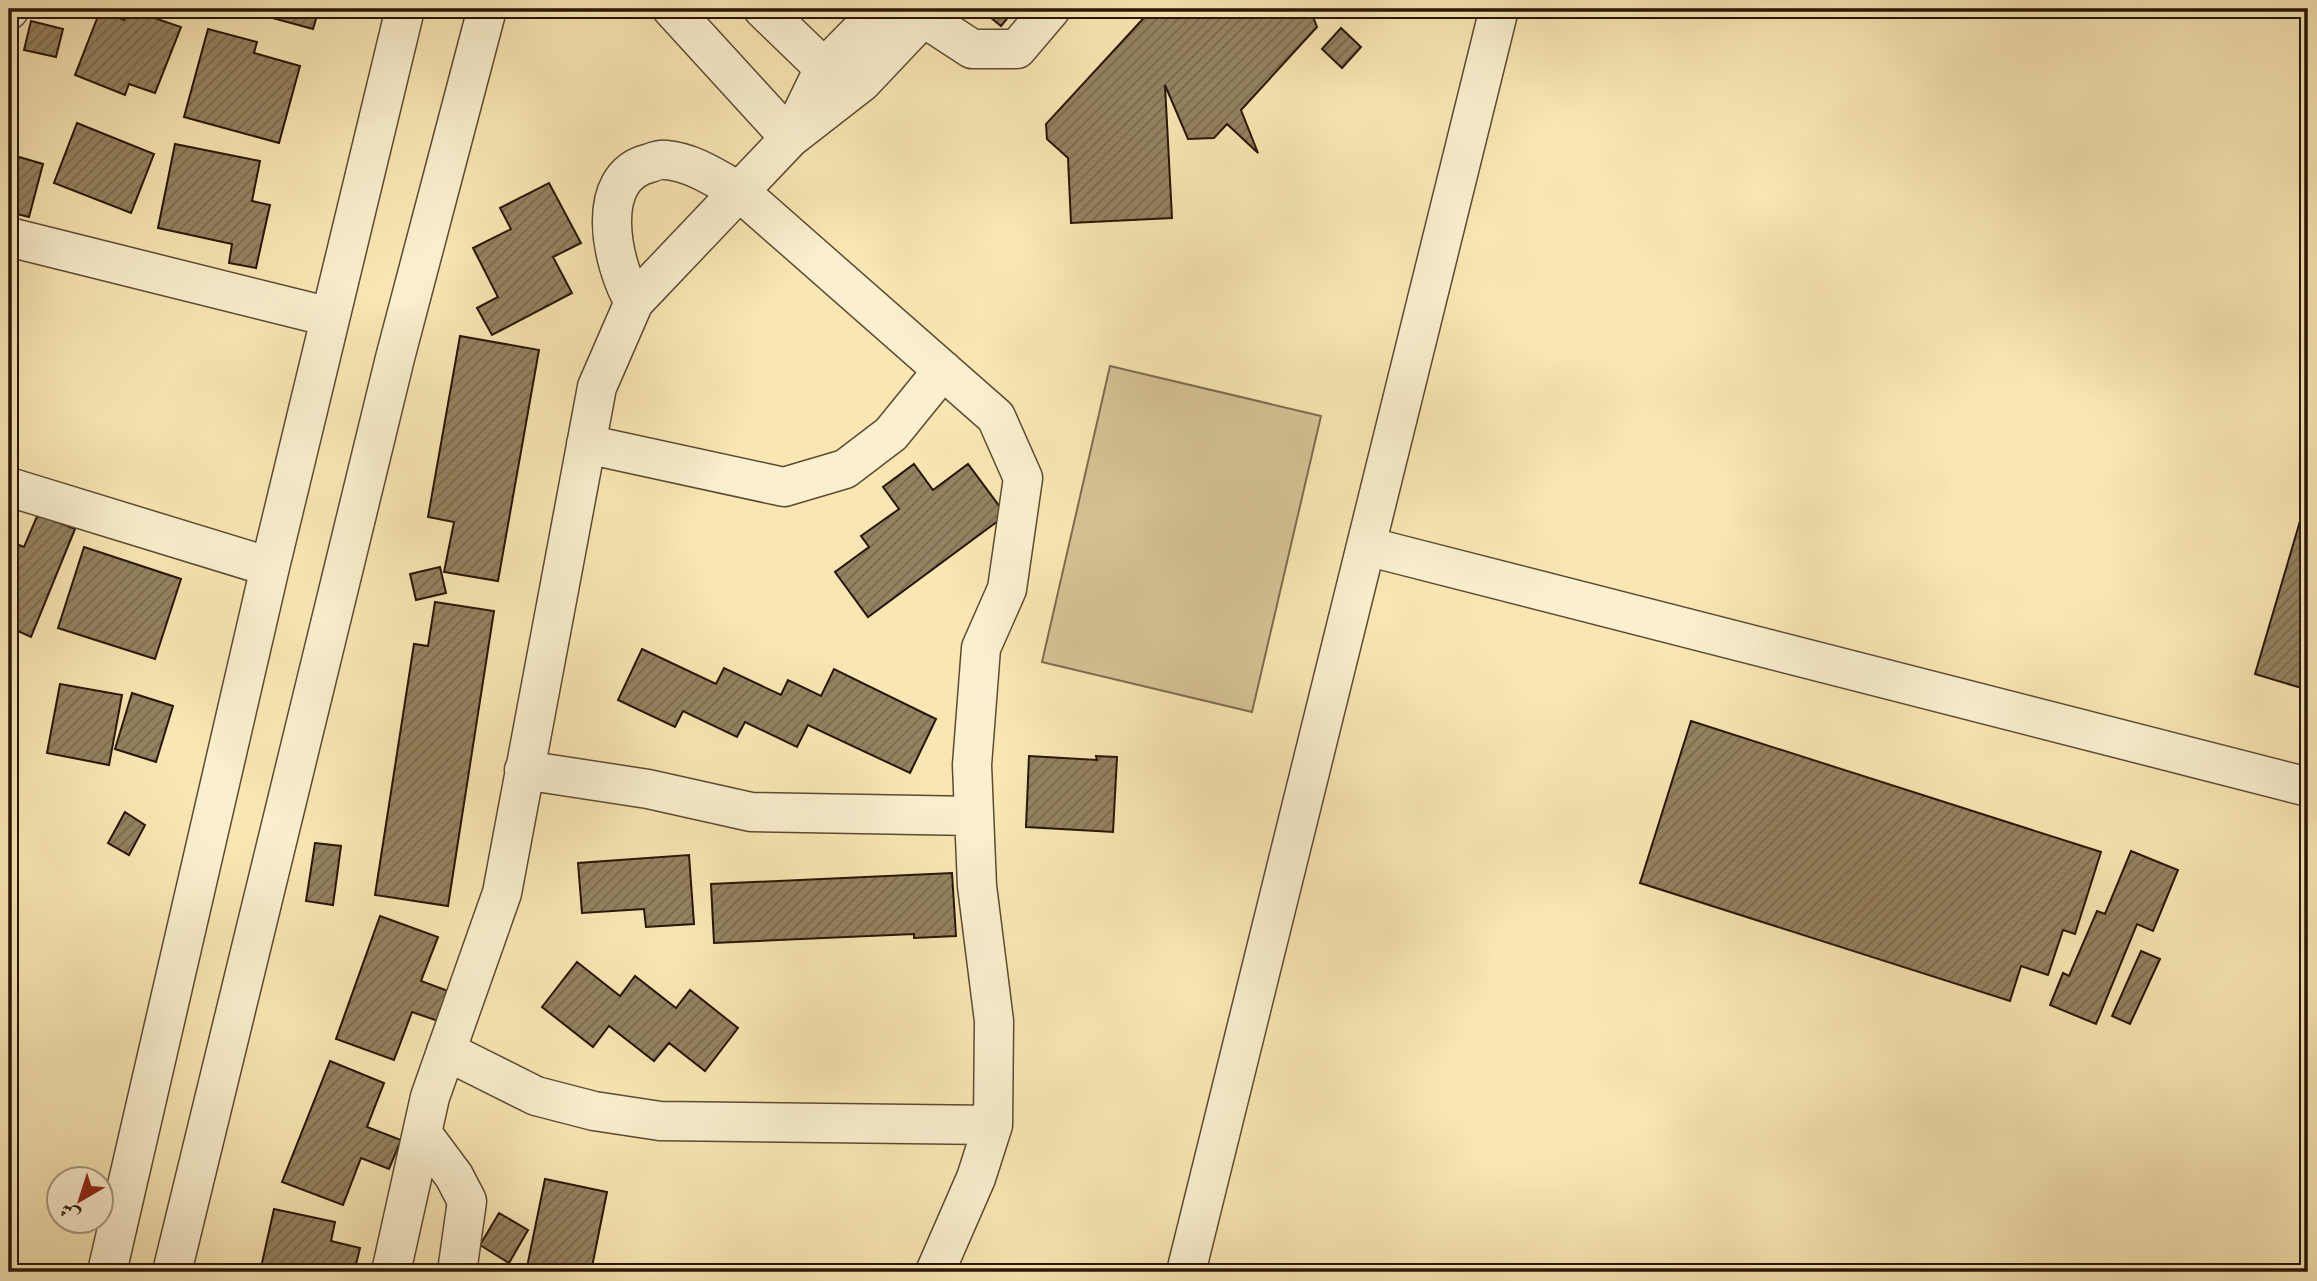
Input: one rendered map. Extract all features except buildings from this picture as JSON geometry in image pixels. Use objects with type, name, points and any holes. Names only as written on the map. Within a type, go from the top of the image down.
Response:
[{"type":"street","points":[[107,1272],[270,567],[405,9]]},
{"type":"street","points":[[172,1272],[395,358],[487,9]]},
{"type":"street","points":[[673,9],[790,138]]},
{"type":"street","points":[[763,9],[824,68]]},
{"type":"street","points":[[790,138],[824,68],[881,9]]},
{"type":"street","points":[[391,1272],[422,1133],[446,1051],[502,892],[597,387],[635,302],[790,138],[862,82],[927,13],[972,49],[1017,49],[1051,9]]},
{"type":"street","points":[[1186,1272],[1499,9]]},
{"type":"street","points":[[635,302],[627,289],[611,223],[618,186],[636,166],[664,159],[702,171],[740,191],[996,417],[1023,478],[1007,589],[981,648],[972,765],[977,886],[994,1021],[993,1125],[976,1178],[935,1272]]},
{"type":"street","points":[[9,237],[330,317]]},
{"type":"street","points":[[586,444],[784,487],[845,468],[891,434],[943,370]]},
{"type":"street","points":[[9,486],[270,567]]},
{"type":"street","points":[[1366,546],[2308,787]]},
{"type":"street","points":[[524,771],[648,789],[751,812],[974,816]]},
{"type":"street","points":[[446,1051],[536,1096],[594,1111],[660,1121],[993,1125]]},
{"type":"street","points":[[422,1133],[454,1176],[467,1201],[457,1272]]},
{"type":"shaded area","points":[[1110,366],[1321,416],[1252,712],[1042,662]]}]
